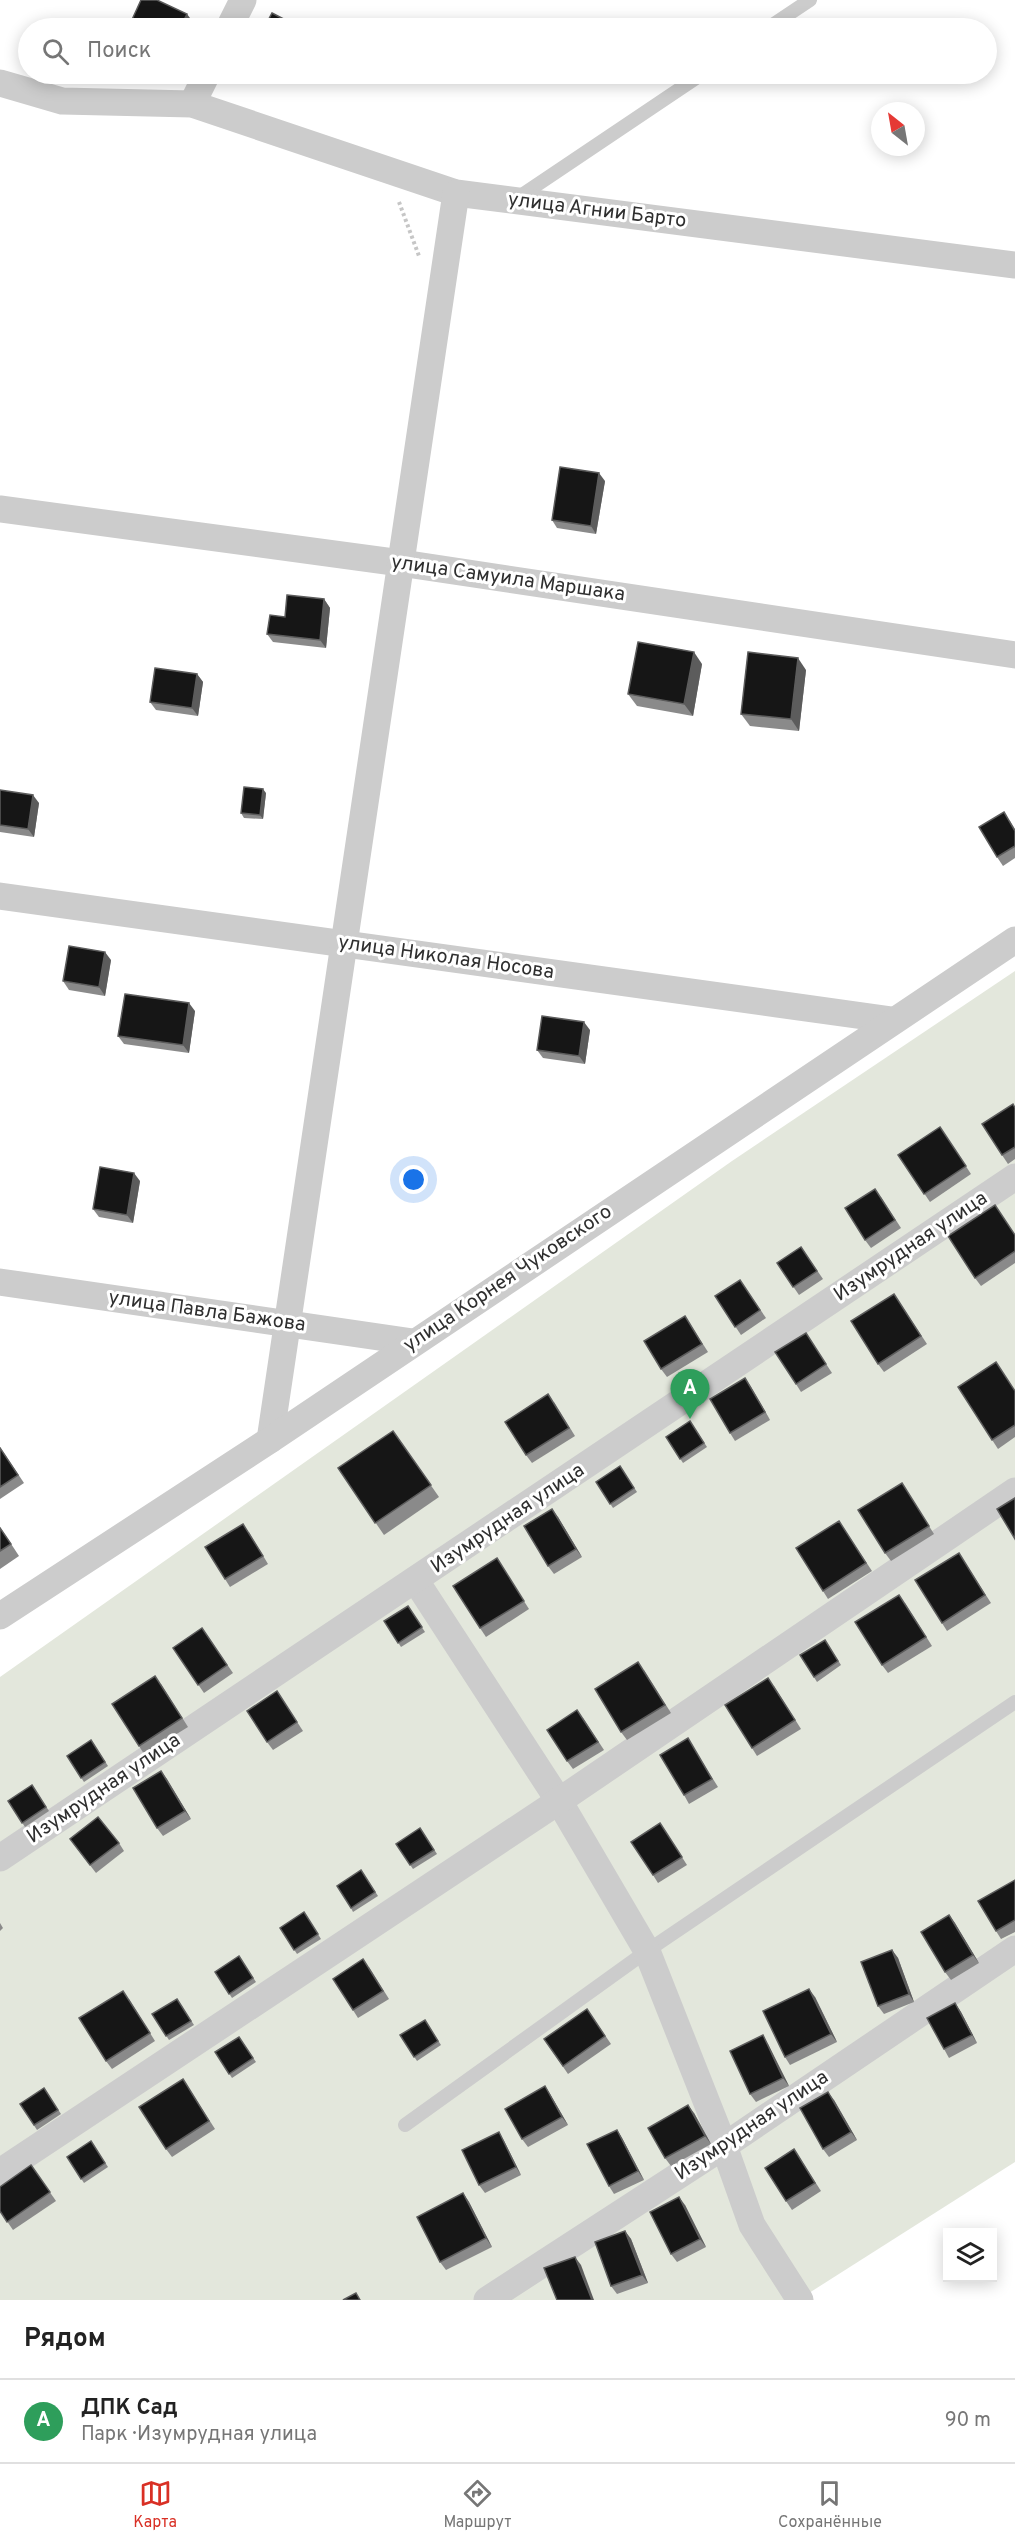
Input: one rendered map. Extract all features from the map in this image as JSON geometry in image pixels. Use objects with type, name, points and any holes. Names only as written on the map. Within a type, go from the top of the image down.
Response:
[{"type":"street","points":[[234,18],[243,0]]},
{"type":"street","name":"улица Агнии Барто","points":[[0,84],[62,101],[192,104],[456,193],[1015,265]]},
{"type":"street","points":[[192,104],[202,84]]},
{"type":"street","points":[[270,1440],[456,193]]},
{"type":"street","name":"улица Самуила Маршака","points":[[0,509],[401,563],[1015,655]]},
{"type":"street","name":"улица Николая Носова","points":[[0,896],[892,1020]]},
{"type":"street","name":"улица Корнея Чуковского","points":[[0,1616],[270,1440],[892,1020],[1015,940]]},
{"type":"street","name":"Изумрудная улица","points":[[0,1858],[1015,1177]]},
{"type":"street","name":"улица Павла Бажова","points":[[0,1282],[413,1342]]},
{"type":"street","points":[[0,2172],[559,1801],[1015,1491]]},
{"type":"street","points":[[416,1581],[559,1801],[647,1951],[724,2146],[752,2225],[800,2300]]},
{"type":"street","name":"Изумрудная улица","points":[[487,2300],[724,2146],[1015,1949]]},
{"type":"lane","points":[[783,18],[810,0]]},
{"type":"lane","points":[[514,201],[687,84]]},
{"type":"lane","points":[[405,2125],[647,1951],[1015,1702]]},
{"type":"path","points":[[396,197],[402,206],[420,260]]},
{"type":"shaded area","points":[[1015,971],[1015,2162],[798,2300],[0,2300],[0,1677],[732,1161]]},
{"type":"building","points":[[141,0],[157,0],[187,14],[185,18],[133,18]]},
{"type":"building","points":[[272,13],[282,18],[269,18]]},
{"type":"building","points":[[560,467],[599,473],[591,526],[552,520]]},
{"type":"building","points":[[287,595],[324,599],[320,640],[267,634],[270,615],[285,617]]},
{"type":"building","points":[[638,642],[694,652],[684,704],[628,694]]},
{"type":"building","points":[[748,652],[798,658],[791,719],[741,714]]},
{"type":"building","points":[[155,668],[197,674],[192,708],[150,702]]},
{"type":"building","points":[[244,787],[263,789],[260,815],[241,813]]},
{"type":"building","points":[[0,790],[33,795],[28,829],[0,825]]},
{"type":"building","points":[[1004,812],[1015,831],[1015,846],[997,857],[979,827]]},
{"type":"building","points":[[69,946],[105,952],[99,987],[63,981]]},
{"type":"building","points":[[125,994],[189,1003],[183,1045],[118,1036]]},
{"type":"building","points":[[542,1016],[584,1022],[579,1056],[537,1050]]},
{"type":"building","points":[[1013,1104],[1015,1108],[1015,1147],[1002,1155],[982,1124]]},
{"type":"building","points":[[940,1127],[966,1166],[924,1194],[898,1155]]},
{"type":"building","points":[[100,1167],[134,1173],[127,1215],[93,1209]]},
{"type":"building","points":[[875,1189],[895,1220],[865,1240],[845,1208]]},
{"type":"building","points":[[995,1205],[1015,1235],[1015,1251],[975,1278],[948,1236]]},
{"type":"building","points":[[801,1247],[817,1271],[793,1287],[777,1263]]},
{"type":"building","points":[[740,1280],[760,1310],[735,1327],[715,1296]]},
{"type":"building","points":[[894,1294],[921,1336],[878,1364],[851,1321]]},
{"type":"building","points":[[685,1316],[702,1344],[661,1369],[644,1341]]},
{"type":"building","points":[[806,1333],[826,1364],[796,1384],[775,1352]]},
{"type":"building","points":[[996,1362],[1015,1391],[1015,1425],[992,1440],[958,1387]]},
{"type":"building","points":[[745,1378],[765,1412],[730,1433],[710,1399]]},
{"type":"building","points":[[548,1394],[569,1428],[526,1455],[505,1422]]},
{"type":"building","points":[[690,1421],[704,1443],[680,1459],[666,1437]]},
{"type":"building","points":[[393,1431],[431,1485],[375,1523],[338,1468]]},
{"type":"building","points":[[0,1448],[18,1475],[0,1487]]},
{"type":"building","points":[[620,1466],[634,1488],[610,1504],[596,1482]]},
{"type":"building","points":[[902,1483],[929,1526],[885,1553],[858,1510]]},
{"type":"building","points":[[1015,1498],[1015,1539],[997,1509]]},
{"type":"building","points":[[552,1509],[576,1549],[548,1566],[524,1526]]},
{"type":"building","points":[[839,1521],[866,1563],[823,1591],[796,1548]]},
{"type":"building","points":[[243,1524],[263,1556],[225,1579],[205,1547]]},
{"type":"building","points":[[0,1528],[11,1544],[0,1551]]},
{"type":"building","points":[[959,1553],[985,1595],[942,1623],[915,1580]]},
{"type":"building","points":[[497,1558],[524,1601],[480,1628],[453,1586]]},
{"type":"building","points":[[899,1595],[926,1637],[882,1665],[855,1622]]},
{"type":"building","points":[[408,1606],[422,1627],[398,1643],[384,1621]]},
{"type":"building","points":[[202,1628],[227,1665],[198,1685],[173,1648]]},
{"type":"building","points":[[825,1640],[838,1661],[814,1677],[800,1655]]},
{"type":"building","points":[[638,1662],[665,1705],[621,1732],[595,1689]]},
{"type":"building","points":[[155,1676],[182,1718],[139,1746],[112,1704]]},
{"type":"building","points":[[768,1678],[795,1720],[752,1748],[725,1705]]},
{"type":"building","points":[[277,1691],[297,1722],[267,1742],[247,1711]]},
{"type":"building","points":[[577,1710],[598,1742],[567,1761],[547,1730]]},
{"type":"building","points":[[688,1738],[712,1779],[684,1795],[660,1755]]},
{"type":"building","points":[[91,1740],[105,1762],[81,1778],[67,1756]]},
{"type":"building","points":[[161,1771],[185,1811],[157,1828],[133,1788]]},
{"type":"building","points":[[32,1785],[46,1807],[22,1823],[8,1801]]},
{"type":"building","points":[[98,1817],[119,1843],[90,1865],[70,1839]]},
{"type":"building","points":[[660,1823],[682,1857],[653,1875],[631,1842]]},
{"type":"building","points":[[420,1828],[434,1850],[410,1865],[396,1844]]},
{"type":"building","points":[[361,1870],[375,1892],[351,1908],[337,1886]]},
{"type":"building","points":[[1015,1880],[1015,1920],[996,1931],[978,1901]]},
{"type":"building","points":[[304,1912],[318,1934],[294,1950],[280,1928]]},
{"type":"building","points":[[949,1915],[973,1955],[945,1972],[921,1932]]},
{"type":"building","points":[[892,1950],[909,1994],[878,2006],[861,1962]]},
{"type":"building","points":[[239,1956],[253,1978],[229,1994],[215,1972]]},
{"type":"building","points":[[363,1959],[383,1991],[353,2010],[333,1979]]},
{"type":"building","points":[[809,1989],[831,2034],[785,2057],[763,2011]]},
{"type":"building","points":[[123,1991],[150,2033],[106,2061],[79,2018]]},
{"type":"building","points":[[177,1999],[191,2021],[166,2036],[152,2014]]},
{"type":"building","points":[[955,2003],[972,2035],[944,2049],[927,2018]]},
{"type":"building","points":[[587,2009],[605,2036],[563,2066],[544,2039]]},
{"type":"building","points":[[425,2020],[438,2041],[414,2057],[400,2035]]},
{"type":"building","points":[[763,2035],[783,2078],[750,2094],[730,2051]]},
{"type":"building","points":[[239,2037],[253,2058],[229,2074],[215,2052]]},
{"type":"building","points":[[183,2079],[209,2121],[166,2149],[139,2107]]},
{"type":"building","points":[[545,2086],[562,2117],[522,2139],[505,2109]]},
{"type":"building","points":[[44,2088],[58,2110],[34,2125],[20,2104]]},
{"type":"building","points":[[828,2092],[851,2132],[823,2149],[800,2108]]},
{"type":"building","points":[[688,2105],[705,2136],[665,2158],[648,2128]]},
{"type":"building","points":[[617,2130],[638,2171],[609,2186],[587,2144]]},
{"type":"building","points":[[499,2132],[516,2167],[479,2185],[462,2150]]},
{"type":"building","points":[[91,2141],[105,2163],[81,2179],[67,2157]]},
{"type":"building","points":[[794,2149],[815,2183],[786,2201],[765,2168]]},
{"type":"building","points":[[31,2165],[50,2192],[7,2222],[0,2211],[0,2187]]},
{"type":"building","points":[[463,2193],[486,2238],[440,2262],[417,2217]]},
{"type":"building","points":[[679,2197],[700,2239],[671,2254],[650,2212]]},
{"type":"building","points":[[625,2231],[642,2275],[611,2286],[595,2242]]},
{"type":"building","points":[[575,2257],[592,2300],[557,2300],[544,2268]]},
{"type":"building","points":[[356,2293],[360,2300],[343,2300]]},
{"type":"place","name":"ДПК Сад","points":[[690,1419]]}]
